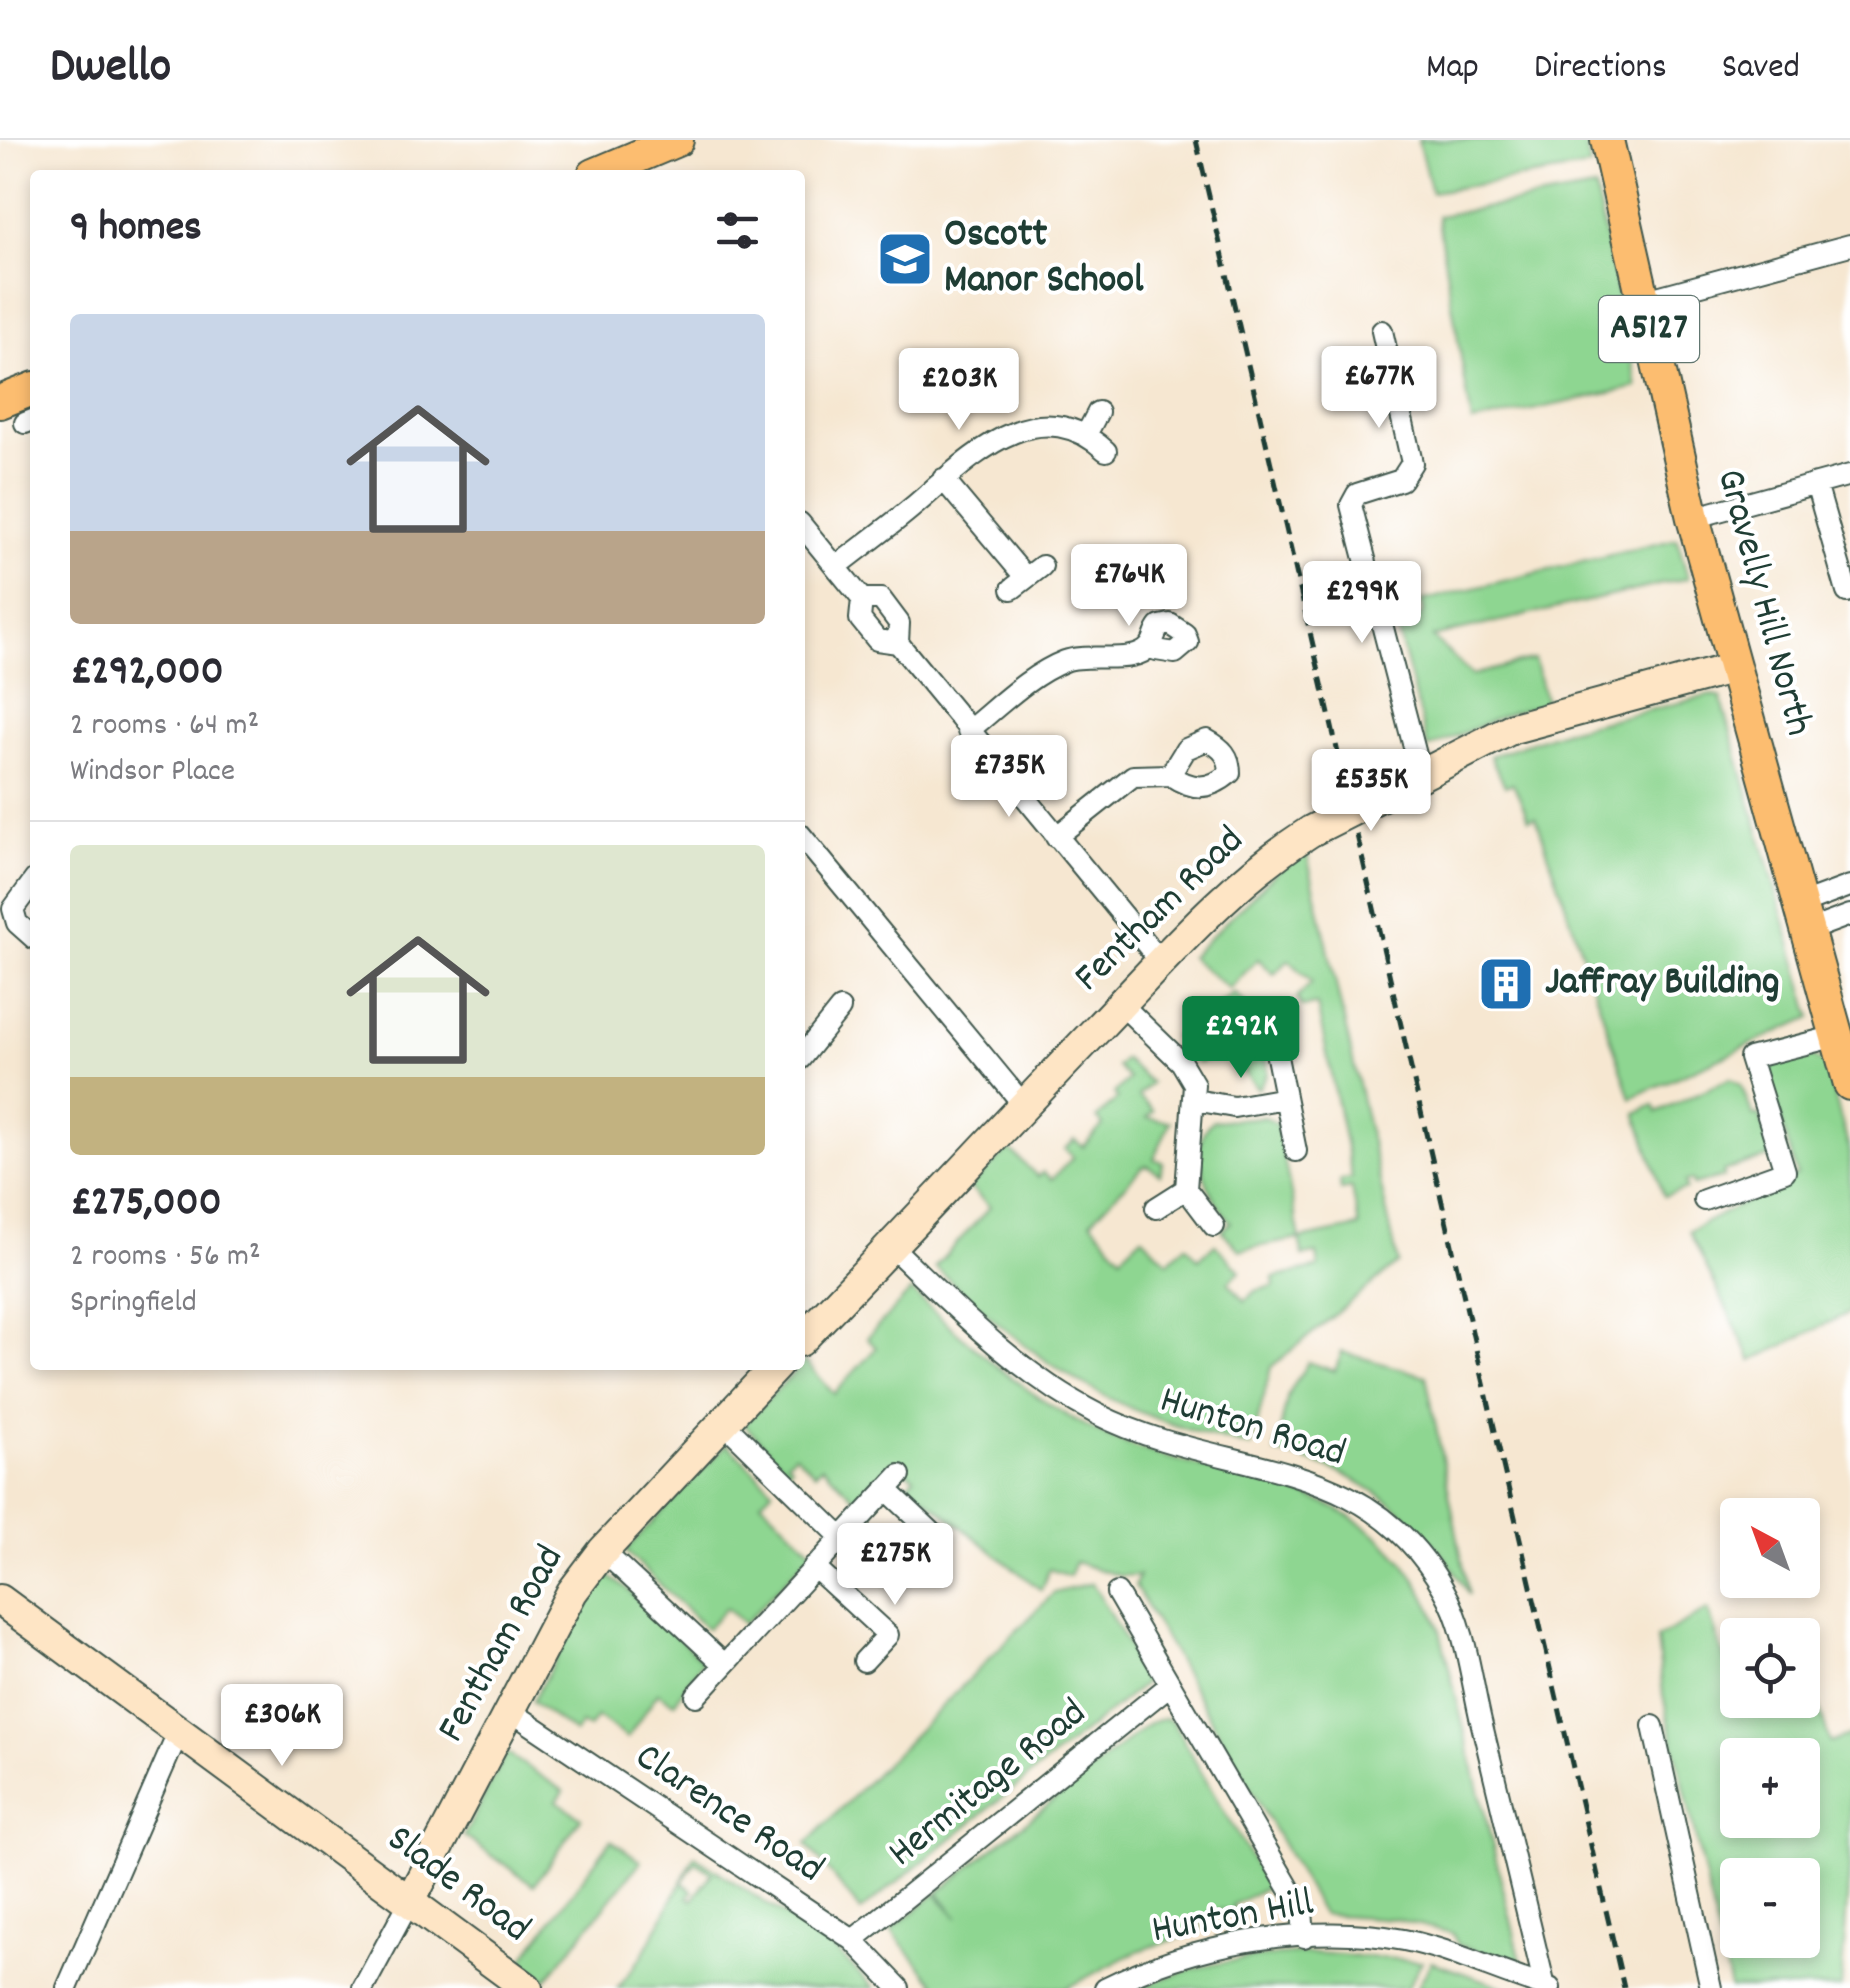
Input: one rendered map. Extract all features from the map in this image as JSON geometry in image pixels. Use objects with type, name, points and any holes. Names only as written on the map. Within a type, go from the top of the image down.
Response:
[{"type":"main road","points":[[600,170],[623,150],[677,140]]},
{"type":"main road","name":"Gravelly Hill North","points":[[1608,140],[1693,518],[1850,1084]]},
{"type":"street","points":[[1642,301],[1850,244]]},
{"type":"street","points":[[1382,332],[1412,463],[1400,480],[1357,494],[1352,505],[1412,779]]},
{"type":"street","points":[[1362,371],[1389,365]]},
{"type":"street","points":[[1088,434],[1098,412]]},
{"type":"street","points":[[836,568],[966,458],[1029,427],[1088,434],[1106,451]]},
{"type":"street","points":[[1693,518],[1850,475]]},
{"type":"street","points":[[943,479],[1027,578]]},
{"type":"street","points":[[1816,484],[1849,592],[1825,598]]},
{"type":"street","points":[[805,530],[862,599],[881,599],[899,623],[898,643],[1161,962]]},
{"type":"street","points":[[968,731],[1028,683],[1065,661],[1094,655],[1134,656],[1152,645]]},
{"type":"street","name":"Fentham Road","points":[[805,1336],[892,1248],[1022,1104],[1269,858],[1311,831],[1513,728],[1734,668]]},
{"type":"street","points":[[1056,837],[1132,776],[1170,775]]},
{"type":"street","points":[[805,840],[1022,1104]]},
{"type":"street","points":[[30,886],[13,909],[17,924],[30,936]]},
{"type":"street","points":[[1803,918],[1850,886]]},
{"type":"street","points":[[1803,918],[1850,915]]},
{"type":"street","points":[[1121,1004],[1188,1071],[1195,1100],[1186,1189],[1193,1204],[1214,1226]]},
{"type":"street","points":[[805,1049],[840,1010]]},
{"type":"street","points":[[1704,1200],[1785,1171],[1750,1058],[1836,1036]]},
{"type":"street","points":[[1275,1047],[1296,1151]]},
{"type":"street","points":[[1195,1100],[1234,1107],[1285,1098]]},
{"type":"street","points":[[1156,1208],[1186,1189]]},
{"type":"street","name":"Hunton Road","points":[[892,1248],[1007,1356],[1073,1402],[1131,1429],[1335,1486],[1365,1503],[1407,1539],[1437,1578],[1455,1616],[1547,1988]]},
{"type":"street","name":"Fentham Road","points":[[411,1899],[572,1592],[603,1550],[772,1370]]},
{"type":"street","points":[[722,1421],[842,1538]]},
{"type":"street","points":[[696,1696],[893,1482],[937,1537]]},
{"type":"street","points":[[603,1550],[724,1664]]},
{"type":"street","points":[[814,1566],[888,1636],[864,1661]]},
{"type":"street","points":[[1116,1593],[1302,1910],[1304,1937]]},
{"type":"street","name":"Slade Road","points":[[1,1604],[411,1899],[527,1988]]},
{"type":"street","name":"Hermitage Road","points":[[853,1940],[1170,1685]]},
{"type":"street","name":"Clarence Road","points":[[509,1710],[853,1940],[899,1988]]},
{"type":"street","points":[[1653,1726],[1711,1988]]},
{"type":"street","points":[[68,1988],[180,1731]]},
{"type":"street","points":[[363,1988],[411,1899]]},
{"type":"street","name":"Hunton Hill","points":[[1104,1988],[1176,1958],[1304,1937],[1400,1940],[1547,1988]]},
{"type":"green space","points":[[1418,140],[1585,140],[1590,167],[1431,192]]},
{"type":"green space","points":[[1595,189],[1637,387],[1472,423],[1437,216]]},
{"type":"green space","points":[[1677,539],[1688,578],[1432,637],[1472,675],[1534,659],[1546,703],[1507,714],[1428,748],[1396,624],[1418,618],[1424,612],[1421,601]]},
{"type":"green space","points":[[1712,695],[1721,698],[1812,1017],[1631,1098],[1536,817],[1529,819],[1513,783],[1505,786],[1490,756],[1566,730]]},
{"type":"green space","points":[[1306,850],[1398,1263],[1271,1367],[1251,1447],[1155,1418],[1079,1382],[1010,1333],[935,1267],[990,1207],[969,1187],[1009,1149],[1038,1177],[1043,1172],[1052,1179],[1073,1157],[1065,1149],[1075,1140],[1083,1147],[1103,1125],[1097,1118],[1118,1098],[1114,1094],[1129,1079],[1117,1067],[1124,1059],[1151,1083],[1138,1096],[1153,1111],[1147,1118],[1170,1122],[1154,1159],[1163,1162],[1160,1174],[1147,1165],[1142,1167],[1091,1221],[1121,1256],[1142,1236],[1168,1262],[1186,1245],[1199,1259],[1215,1244],[1240,1271],[1228,1282],[1245,1301],[1255,1291],[1275,1286],[1274,1278],[1319,1267],[1317,1254],[1303,1256],[1299,1239],[1240,1250],[1222,1231],[1231,1222],[1215,1200],[1201,1158],[1204,1132],[1212,1121],[1264,1117],[1277,1124],[1300,1239],[1359,1227],[1352,1188],[1341,1190],[1340,1181],[1352,1178],[1317,1005],[1302,1007],[1297,998],[1312,982],[1289,960],[1274,974],[1258,959],[1229,989],[1190,957],[1285,864]]},
{"type":"green space","points":[[1234,993],[1257,1016],[1268,1073],[1258,1089],[1219,1043],[1199,1063],[1173,1035],[1184,1041],[1195,1029],[1201,1034],[1210,1025],[1203,1017]]},
{"type":"green space","points":[[1810,1055],[1826,1065],[1850,1152],[1850,1312],[1752,1361],[1689,1231],[1797,1175],[1768,1076],[1774,1065]]},
{"type":"green space","points":[[1731,1078],[1741,1085],[1753,1116],[1760,1115],[1772,1156],[1723,1171],[1724,1177],[1693,1185],[1692,1180],[1685,1182],[1686,1189],[1664,1196],[1636,1113],[1654,1105],[1657,1112]]},
{"type":"green space","points":[[911,1291],[1019,1384],[1092,1429],[1142,1449],[1292,1491],[1337,1509],[1378,1536],[1412,1574],[1439,1627],[1522,1965],[1458,1945],[1452,1933],[1395,1919],[1322,1914],[1135,1586],[1139,1575],[1120,1576],[1075,1562],[1069,1576],[1049,1569],[1041,1590],[908,1484],[914,1477],[896,1462],[858,1501],[822,1466],[815,1473],[795,1454],[787,1461],[791,1466],[788,1470],[744,1424],[796,1370],[805,1370],[805,1361],[834,1394],[876,1348],[867,1338]]},
{"type":"green space","points":[[1342,1352],[1426,1376],[1469,1595],[1433,1543],[1388,1501],[1336,1471],[1275,1453],[1288,1395],[1308,1362],[1335,1371]]},
{"type":"green space","points":[[727,1444],[773,1489],[761,1501],[813,1551],[744,1624],[726,1608],[706,1629],[625,1551]]},
{"type":"green space","points":[[603,1573],[625,1587],[703,1661],[674,1703],[658,1693],[627,1738],[597,1717],[589,1728],[581,1724],[575,1733],[532,1702]]},
{"type":"green space","points":[[1092,1583],[1142,1670],[1144,1684],[861,1911],[806,1844],[1054,1593]]},
{"type":"green space","points":[[1708,1610],[1720,1646],[1720,1718],[1820,1718],[1820,1710],[1830,1743],[1850,1735],[1850,1858],[1841,1988],[1730,1988],[1723,1958],[1820,1958],[1820,1858],[1720,1858],[1720,1944],[1663,1695],[1657,1638]]},
{"type":"green space","points":[[1164,1718],[1172,1721],[1267,1887],[1233,1905],[1234,1910],[1219,1910],[1199,1920],[1201,1931],[1138,1951],[1066,1988],[931,1988],[936,1984],[891,1930],[936,1894],[958,1918],[938,1892],[1150,1723]]},
{"type":"green space","points":[[506,1753],[564,1791],[557,1801],[581,1818],[534,1885],[464,1836]]},
{"type":"green space","points":[[611,1840],[641,1861],[546,1980],[521,1962]]},
{"type":"green space","points":[[695,1856],[833,1948],[874,1988],[618,1988],[643,1955]],"holes":[[[696,1862],[712,1873],[693,1900],[688,1897],[693,1891],[682,1882]]]},
{"type":"green space","points":[[1317,1953],[1422,1961],[1407,1988],[1141,1988],[1183,1972],[1227,1962]]},
{"type":"green space","points":[[1431,1962],[1507,1988],[1417,1988]]},
{"type":"railway","points":[[1196,140],[1624,1988]]},
{"type":"place","name":"Oscott Manor School","points":[[905,259]]},
{"type":"place","name":"Jaffray Building","points":[[1506,984]]}]
